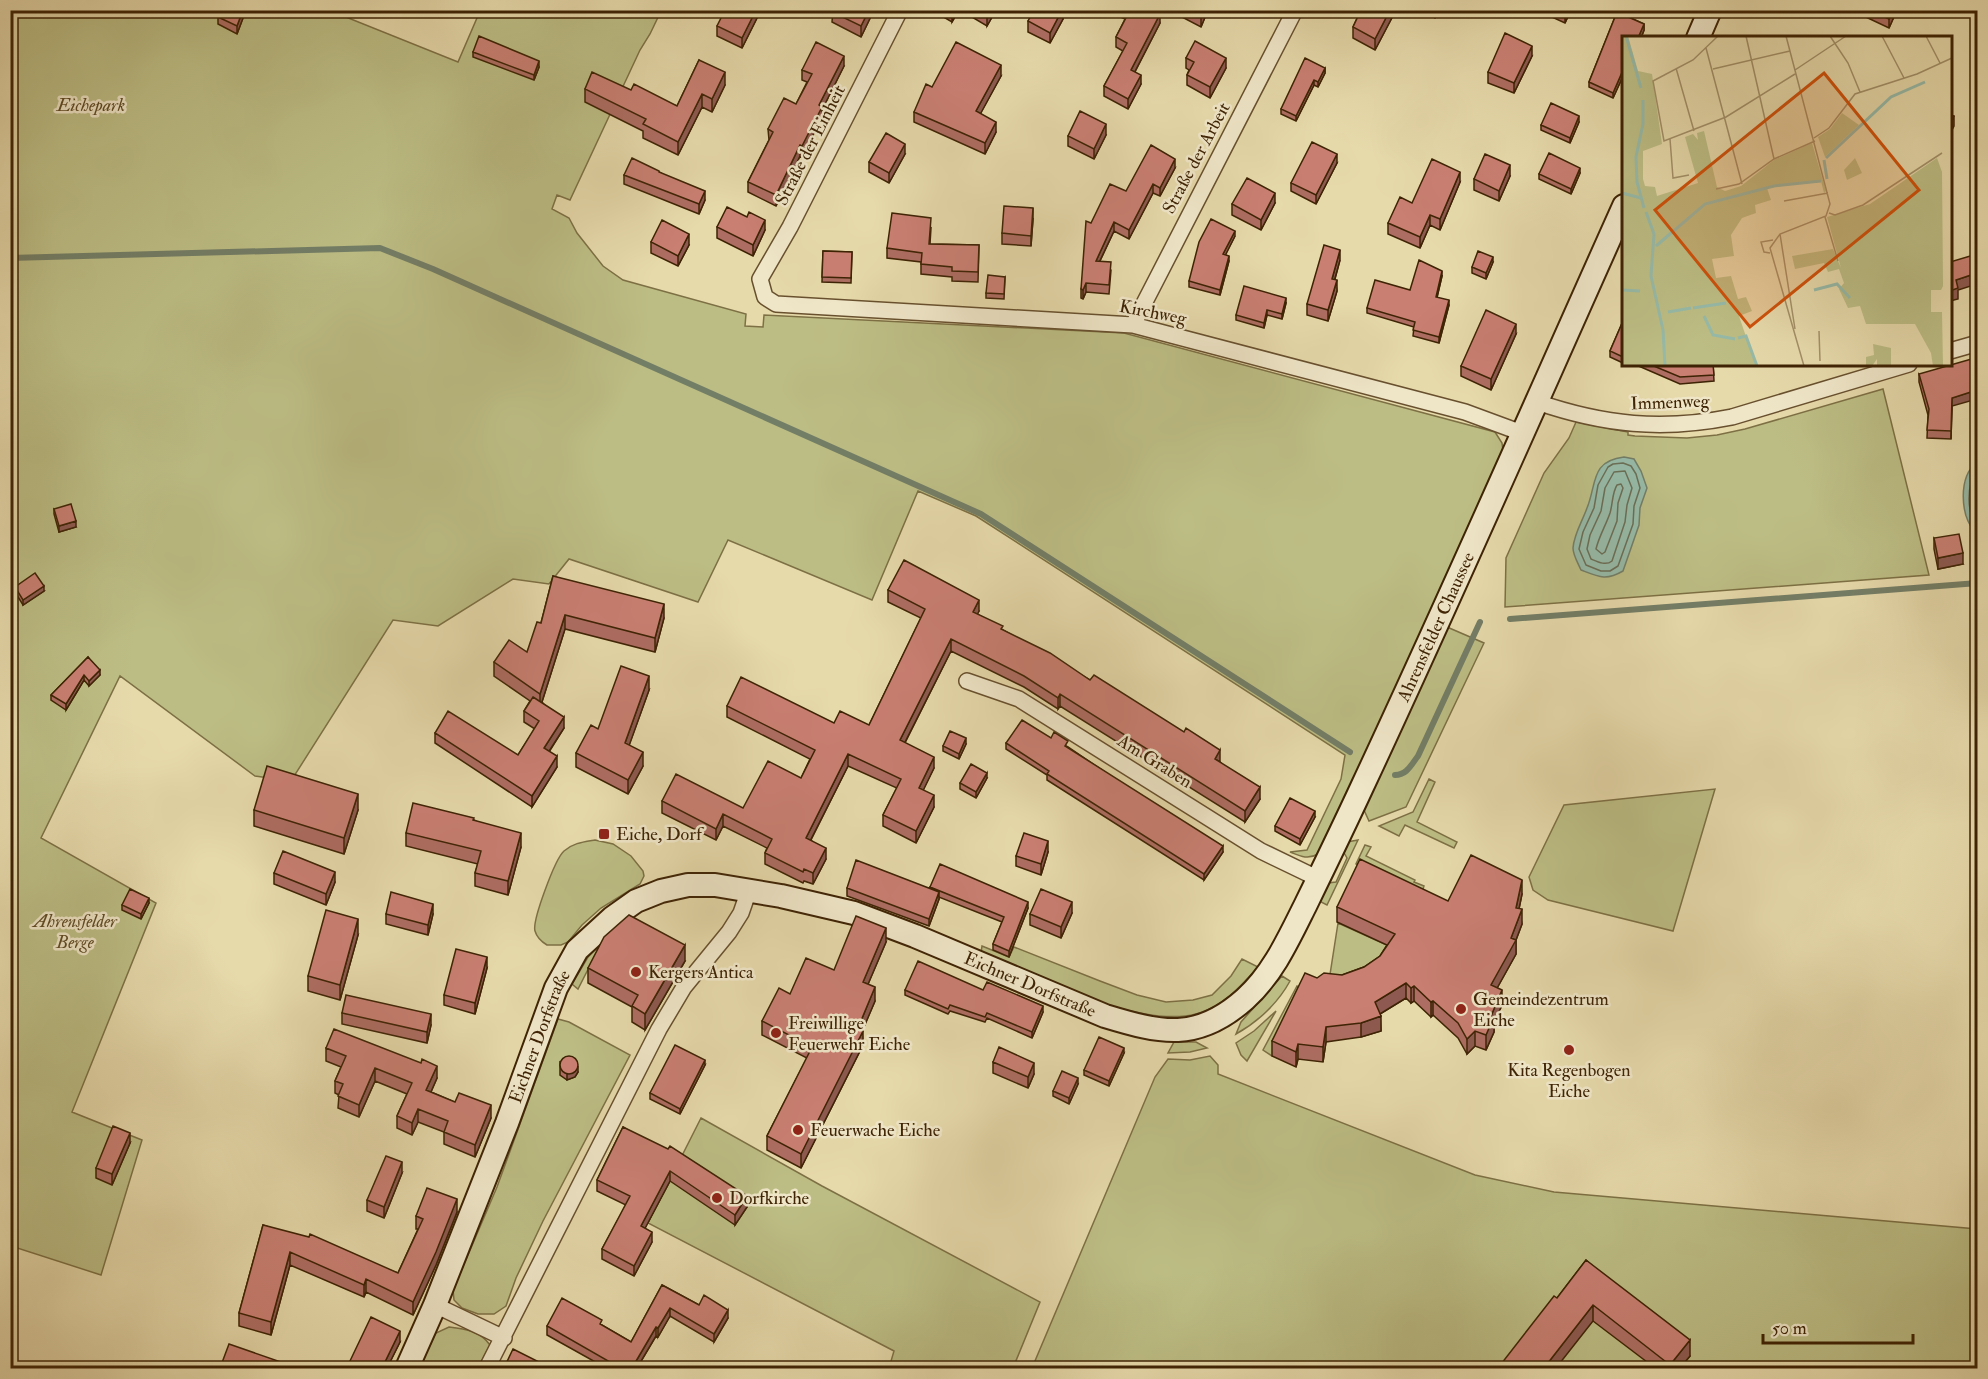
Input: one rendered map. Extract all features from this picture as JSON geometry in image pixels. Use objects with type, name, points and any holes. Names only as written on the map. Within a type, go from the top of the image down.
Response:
[{"type":"main road","points":[[1699,36],[1710,10]]},
{"type":"main road","name":"Ahrensfelder Chaussee","points":[[1211,1023],[1244,1000],[1259,985],[1287,942],[1319,879],[1537,402],[1622,208]]},
{"type":"main road","name":"Eichner Dorfstraße","points":[[407,1368],[435,1305],[507,1123],[556,988],[578,950],[594,932],[636,901],[661,891],[688,885],[715,885],[749,890],[865,917],[933,943],[1105,1016],[1135,1025],[1175,1031],[1211,1023]]},
{"type":"street","name":"Straße der Einheit","points":[[765,297],[760,279],[790,227],[900,10]]},
{"type":"street","name":"Straße der Arbeit","points":[[1133,325],[1295,10]]},
{"type":"street","name":"Kirchweg","points":[[765,297],[776,304],[1133,325],[1464,412],[1522,433]]},
{"type":"street","points":[[1952,350],[1977,343]]},
{"type":"street","name":"Immenweg","points":[[1537,402],[1574,415],[1626,424],[1647,426],[1702,423],[1740,415],[1902,366]]},
{"type":"street","name":"Am Graben","points":[[968,681],[1018,699],[1261,851],[1319,879]]},
{"type":"street","points":[[487,1368],[659,1029],[684,987],[729,932],[741,913],[749,890]]},
{"type":"street","points":[[435,1305],[504,1338]]},
{"type":"green space","points":[[11,11],[331,11],[458,62],[480,11],[661,11],[640,50],[570,200],[557,195],[552,209],[569,218],[577,233],[603,266],[623,280],[746,314],[745,326],[763,327],[764,315],[1124,333],[1495,432],[1502,443],[1503,451],[1364,759],[1318,854],[1311,857],[1290,852],[1307,850],[1341,779],[1345,755],[976,516],[918,491],[872,600],[728,540],[698,602],[569,559],[549,584],[513,579],[438,626],[393,620],[291,781],[255,776],[120,676],[41,838],[156,903],[72,1112],[142,1140],[101,1275],[11,1246]]},
{"type":"green space","points":[[1883,389],[1929,575],[1505,607],[1506,558],[1544,473],[1569,438],[1576,422],[1628,432],[1628,435],[1635,436],[1687,438],[1717,435]]},
{"type":"green space","points":[[1447,627],[1484,643],[1406,807],[1369,821],[1364,810]]},
{"type":"green space","points":[[1429,779],[1435,782],[1417,822],[1457,842],[1454,848],[1405,825],[1399,836],[1379,826],[1413,812]]},
{"type":"green space","points":[[1715,789],[1673,931],[1548,900],[1533,890],[1529,877],[1564,805]]},
{"type":"green space","points":[[595,840],[613,844],[631,856],[643,871],[644,876],[640,884],[601,908],[568,942],[561,945],[547,945],[537,936],[535,925],[540,903],[555,865],[567,848]]},
{"type":"green space","points":[[1358,840],[1327,905],[1319,901],[1328,883],[1336,882],[1347,858],[1343,851],[1347,842]]},
{"type":"green space","points":[[1365,845],[1371,847],[1366,856],[1424,886],[1423,889],[1429,899],[1356,864]]},
{"type":"green space","points":[[1338,923],[1389,946],[1380,963],[1329,981]]},
{"type":"green space","points":[[602,942],[578,989],[572,984],[588,957]]},
{"type":"green space","points":[[982,946],[1009,957],[1014,947],[1137,995],[1166,1002],[1193,1000],[1212,995],[1231,976],[1242,959],[1258,967],[1223,1002],[1196,1014],[1172,1017],[1146,1014],[1087,998],[981,953]]},
{"type":"green space","points":[[1282,976],[1290,981],[1280,997],[1260,1018],[1236,1034],[1241,1022]]},
{"type":"green space","points":[[1297,986],[1304,990],[1272,1056],[1263,1050]]},
{"type":"green space","points":[[1276,1011],[1247,1061],[1241,1055],[1236,1043],[1254,1031]]},
{"type":"green space","points":[[558,1019],[569,1022],[630,1055],[543,1221],[516,1278],[506,1306],[494,1314],[478,1314],[462,1308],[454,1300],[453,1290],[497,1187]]},
{"type":"green space","points":[[1174,1042],[1196,1042],[1207,1048],[1190,1052],[1168,1053]]},
{"type":"green space","points":[[1210,1056],[1218,1065],[1218,1074],[1475,1175],[1554,1192],[1977,1229],[1977,1368],[1032,1368],[1155,1077],[1168,1059],[1190,1060]]},
{"type":"green space","points":[[701,1118],[822,1186],[1040,1302],[1013,1368],[889,1368],[894,1351],[648,1223]]},
{"type":"green space","points":[[449,1327],[477,1334],[490,1345],[478,1368],[419,1368],[436,1333]]},
{"type":"water","points":[[1624,457],[1634,459],[1647,488],[1640,508],[1639,525],[1623,571],[1607,577],[1598,576],[1581,570],[1574,553],[1574,543],[1596,475],[1605,463]]},
{"type":"water","points":[[1977,462],[1977,533],[1966,516],[1963,496],[1967,477]]},
{"type":"building","points":[[220,10],[243,10],[237,26],[218,17]]},
{"type":"building","points":[[725,10],[756,10],[742,38],[717,26]]},
{"type":"building","points":[[833,10],[869,10],[861,26],[832,12]]},
{"type":"building","points":[[977,10],[990,10],[987,16]]},
{"type":"building","points":[[1034,10],[1062,10],[1050,33],[1028,21]]},
{"type":"building","points":[[1126,10],[1155,10],[1160,14],[1131,70],[1141,75],[1128,99],[1104,86],[1127,43],[1116,37],[1129,12]]},
{"type":"building","points":[[1189,10],[1203,10],[1201,16]]},
{"type":"building","points":[[1361,10],[1390,10],[1375,39],[1353,27]]},
{"type":"building","points":[[1869,10],[1893,10],[1889,19]]},
{"type":"building","points":[[1617,12],[1644,24],[1639,36],[1622,36],[1622,72],[1613,93],[1589,82]]},
{"type":"building","points":[[1505,33],[1532,46],[1514,83],[1488,72]]},
{"type":"building","points":[[479,36],[539,61],[534,75],[473,52]]},
{"type":"building","points":[[1195,41],[1226,58],[1210,87],[1187,75],[1194,62],[1186,58]]},
{"type":"building","points":[[816,42],[844,56],[819,105],[822,107],[802,146],[800,145],[776,195],[748,182],[773,132],[768,129],[784,98],[796,104],[812,74],[802,70]]},
{"type":"building","points":[[956,42],[1001,65],[976,111],[996,122],[985,143],[914,112],[926,84],[932,87]]},
{"type":"building","points":[[1305,58],[1325,68],[1318,82],[1314,80],[1296,116],[1281,109]]},
{"type":"building","points":[[699,60],[725,72],[712,99],[702,94],[678,142],[643,124],[646,119],[585,89],[592,72],[631,90],[634,84],[677,106]]},
{"type":"building","points":[[1551,103],[1579,116],[1570,138],[1541,125]]},
{"type":"building","points":[[1080,111],[1106,124],[1094,149],[1068,136]]},
{"type":"building","points":[[886,133],[905,144],[889,173],[869,162]]},
{"type":"building","points":[[1312,142],[1337,154],[1316,195],[1291,183]]},
{"type":"building","points":[[1151,145],[1175,159],[1160,188],[1153,184],[1129,230],[1114,222],[1096,261],[1111,262],[1109,285],[1086,283],[1083,290],[1081,289],[1086,221],[1091,223],[1110,184],[1126,191]]},
{"type":"building","points":[[1549,153],[1580,168],[1571,189],[1539,174]]},
{"type":"building","points":[[1485,154],[1510,165],[1499,191],[1474,179]]},
{"type":"building","points":[[632,158],[705,191],[699,204],[624,175]]},
{"type":"building","points":[[1432,159],[1460,172],[1440,219],[1430,215],[1420,237],[1388,223],[1400,197],[1412,203]]},
{"type":"building","points":[[1247,178],[1275,193],[1261,220],[1232,204]]},
{"type":"building","points":[[1973,178],[1977,178],[1977,197],[1974,197]]},
{"type":"building","points":[[1004,206],[1033,208],[1031,236],[1002,233]]},
{"type":"building","points":[[727,207],[747,217],[749,212],[765,220],[753,245],[717,227]]},
{"type":"building","points":[[892,213],[931,218],[929,244],[979,245],[978,272],[952,271],[952,267],[921,264],[922,253],[887,248]]},
{"type":"building","points":[[1211,219],[1235,231],[1223,254],[1229,256],[1220,290],[1189,281],[1199,242]]},
{"type":"building","points":[[662,220],[689,234],[678,256],[651,242]]},
{"type":"building","points":[[1324,245],[1340,250],[1332,279],[1337,280],[1328,310],[1307,304]]},
{"type":"building","points":[[823,251],[852,252],[851,278],[822,277]]},
{"type":"building","points":[[1478,251],[1493,257],[1486,273],[1472,267]]},
{"type":"building","points":[[1977,254],[1977,273],[1956,280],[1958,288],[1952,290],[1952,261]]},
{"type":"building","points":[[1419,260],[1442,271],[1436,297],[1449,300],[1439,337],[1413,330],[1415,322],[1367,308],[1375,280],[1410,290]]},
{"type":"building","points":[[988,275],[1005,277],[1004,294],[986,293]]},
{"type":"building","points":[[1244,286],[1286,298],[1282,314],[1267,310],[1264,323],[1236,315]]},
{"type":"building","points":[[1486,310],[1516,324],[1491,379],[1461,366]]},
{"type":"building","points":[[1622,323],[1622,357],[1610,351]]},
{"type":"building","points":[[1977,358],[1977,390],[1952,398],[1951,431],[1927,430],[1929,409],[1919,374]]},
{"type":"building","points":[[1654,366],[1713,366],[1714,375],[1680,377]]},
{"type":"building","points":[[71,504],[76,521],[59,526],[54,509]]},
{"type":"building","points":[[1959,534],[1963,553],[1938,558],[1934,538]]},
{"type":"building","points":[[904,560],[979,600],[973,612],[1003,626],[1001,629],[1050,653],[1090,680],[1094,675],[1184,732],[1186,728],[1220,750],[1215,759],[1260,787],[1245,811],[1060,694],[1058,698],[1024,676],[951,639],[900,740],[934,757],[919,788],[934,795],[916,831],[883,815],[901,779],[848,754],[806,838],[826,848],[813,873],[804,869],[803,872],[765,853],[772,839],[723,814],[716,829],[662,801],[676,774],[743,808],[768,761],[801,778],[815,750],[727,706],[741,677],[834,723],[840,711],[869,725],[925,609],[888,590]]},
{"type":"building","points":[[35,573],[44,586],[23,600],[15,587]]},
{"type":"building","points":[[553,576],[664,604],[655,638],[565,615],[540,694],[494,662],[509,640],[527,652],[537,622],[541,623]]},
{"type":"building","points":[[88,657],[100,670],[89,681],[84,675],[66,704],[51,695]]},
{"type":"building","points":[[621,666],[649,676],[625,743],[643,752],[628,780],[576,753],[591,725],[598,729]]},
{"type":"building","points":[[533,697],[564,717],[544,748],[557,756],[532,796],[435,733],[448,711],[518,755],[539,721],[524,711]]},
{"type":"building","points":[[1022,720],[1051,738],[1054,732],[1068,741],[1065,746],[1223,846],[1204,874],[1047,774],[1049,771],[1006,743]]},
{"type":"building","points":[[950,731],[966,738],[959,754],[943,746]]},
{"type":"building","points":[[971,764],[987,773],[976,792],[960,783]]},
{"type":"building","points":[[267,766],[358,794],[344,838],[254,810]]},
{"type":"building","points":[[1290,798],[1315,811],[1300,839],[1275,826]]},
{"type":"building","points":[[413,803],[474,818],[473,820],[521,833],[508,881],[475,873],[481,851],[406,833]]},
{"type":"building","points":[[1024,833],[1048,841],[1041,864],[1016,856]]},
{"type":"building","points":[[283,851],[335,872],[326,894],[274,873]]},
{"type":"building","points":[[1471,855],[1522,880],[1516,908],[1522,909],[1511,938],[1516,940],[1491,985],[1502,990],[1486,1035],[1475,1031],[1467,1039],[1458,1023],[1414,986],[1411,988],[1406,983],[1375,1002],[1381,1016],[1361,1023],[1326,1027],[1323,1047],[1298,1044],[1296,1052],[1272,1041],[1305,973],[1317,978],[1324,973],[1342,975],[1364,967],[1380,956],[1395,934],[1337,907],[1360,859],[1448,901]]},
{"type":"building","points":[[856,860],[939,892],[929,919],[847,888]]},
{"type":"building","points":[[940,864],[1028,902],[1009,951],[993,944],[1004,917],[930,887]]},
{"type":"building","points":[[130,889],[149,898],[141,914],[122,905]]},
{"type":"building","points":[[1041,889],[1072,902],[1061,927],[1030,914]]},
{"type":"building","points":[[391,892],[433,904],[428,925],[386,914]]},
{"type":"building","points":[[326,910],[358,919],[340,985],[308,976]]},
{"type":"building","name":"Kergers Antica","points":[[629,915],[685,945],[645,1014],[632,1006],[638,995],[588,968],[604,937]]},
{"type":"building","points":[[856,916],[886,928],[863,982],[875,987],[858,1028],[863,1031],[801,1154],[767,1136],[812,1047],[762,1021],[779,988],[790,994],[806,958],[834,970]]},
{"type":"building","points":[[456,949],[487,957],[475,1003],[444,995]]},
{"type":"building","points":[[918,961],[983,990],[987,982],[1043,1006],[1032,1032],[987,1013],[985,1017],[950,1005],[948,1009],[905,990]]},
{"type":"building","points":[[346,995],[431,1014],[427,1032],[342,1013]]},
{"type":"building","points":[[334,1029],[421,1063],[422,1059],[437,1066],[426,1090],[455,1102],[459,1093],[491,1105],[475,1145],[444,1132],[448,1121],[418,1109],[412,1123],[397,1116],[412,1083],[375,1068],[359,1105],[338,1096],[343,1084],[335,1081],[346,1056],[326,1048]]},
{"type":"building","points":[[1099,1037],[1124,1048],[1109,1081],[1084,1070]]},
{"type":"building","points":[[675,1045],[705,1060],[680,1109],[650,1093]]},
{"type":"building","points":[[999,1047],[1034,1063],[1028,1077],[993,1062]]},
{"type":"building","points":[[565,1056],[573,1056],[578,1061],[576,1072],[565,1074],[560,1069],[560,1061]]},
{"type":"building","points":[[1062,1071],[1078,1078],[1069,1098],[1053,1091]]},
{"type":"building","points":[[113,1126],[130,1133],[112,1174],[96,1168]]},
{"type":"building","points":[[623,1127],[668,1149],[670,1146],[747,1196],[735,1215],[670,1171],[641,1226],[652,1232],[634,1266],[602,1249],[630,1196],[597,1180]]},
{"type":"building","points":[[386,1156],[402,1162],[384,1207],[367,1200]]},
{"type":"building","points":[[427,1188],[457,1199],[413,1302],[366,1279],[364,1285],[290,1252],[271,1322],[239,1313],[263,1225],[309,1237],[310,1234],[398,1273],[423,1219],[416,1216]]},
{"type":"building","points":[[1586,1260],[1690,1340],[1670,1365],[1593,1305],[1544,1368],[1498,1368],[1554,1296],[1557,1298]]},
{"type":"building","points":[[662,1285],[699,1305],[704,1295],[728,1310],[714,1334],[670,1308],[632,1368],[610,1368],[607,1367],[610,1362],[547,1326],[562,1298],[602,1320],[600,1324],[631,1342]]},
{"type":"building","points":[[371,1317],[400,1331],[382,1368],[362,1368],[349,1363]]},
{"type":"building","points":[[229,1344],[298,1368],[220,1368]]},
{"type":"building","points":[[513,1349],[545,1365],[543,1368],[504,1368]]},
{"type":"waterway","points":[[10,258],[380,248],[433,269],[981,514],[1350,752]]},
{"type":"waterway","points":[[1510,619],[1978,583]]},
{"type":"waterway","points":[[1395,775],[1406,771],[1418,756],[1480,622]]},
{"type":"place","name":"Eiche, Dorf","points":[[604,834]]},
{"type":"place","name":"Kergers Antica","points":[[636,972]]},
{"type":"place","name":"Gemeindezentrum Eiche","points":[[1461,1009]]},
{"type":"place","name":"Freiwillige Feuerwehr Eiche","points":[[776,1033]]},
{"type":"place","name":"Kita Regenbogen Eiche","points":[[1569,1050]]},
{"type":"place","name":"Feuerwache Eiche","points":[[798,1130]]},
{"type":"place","name":"Dorfkirche","points":[[717,1198]]},
{"type":"park label","name":"Eichepark","points":[[91,105]]},
{"type":"park label","name":"Ahrensfelder Berge","points":[[75,931]]}]
